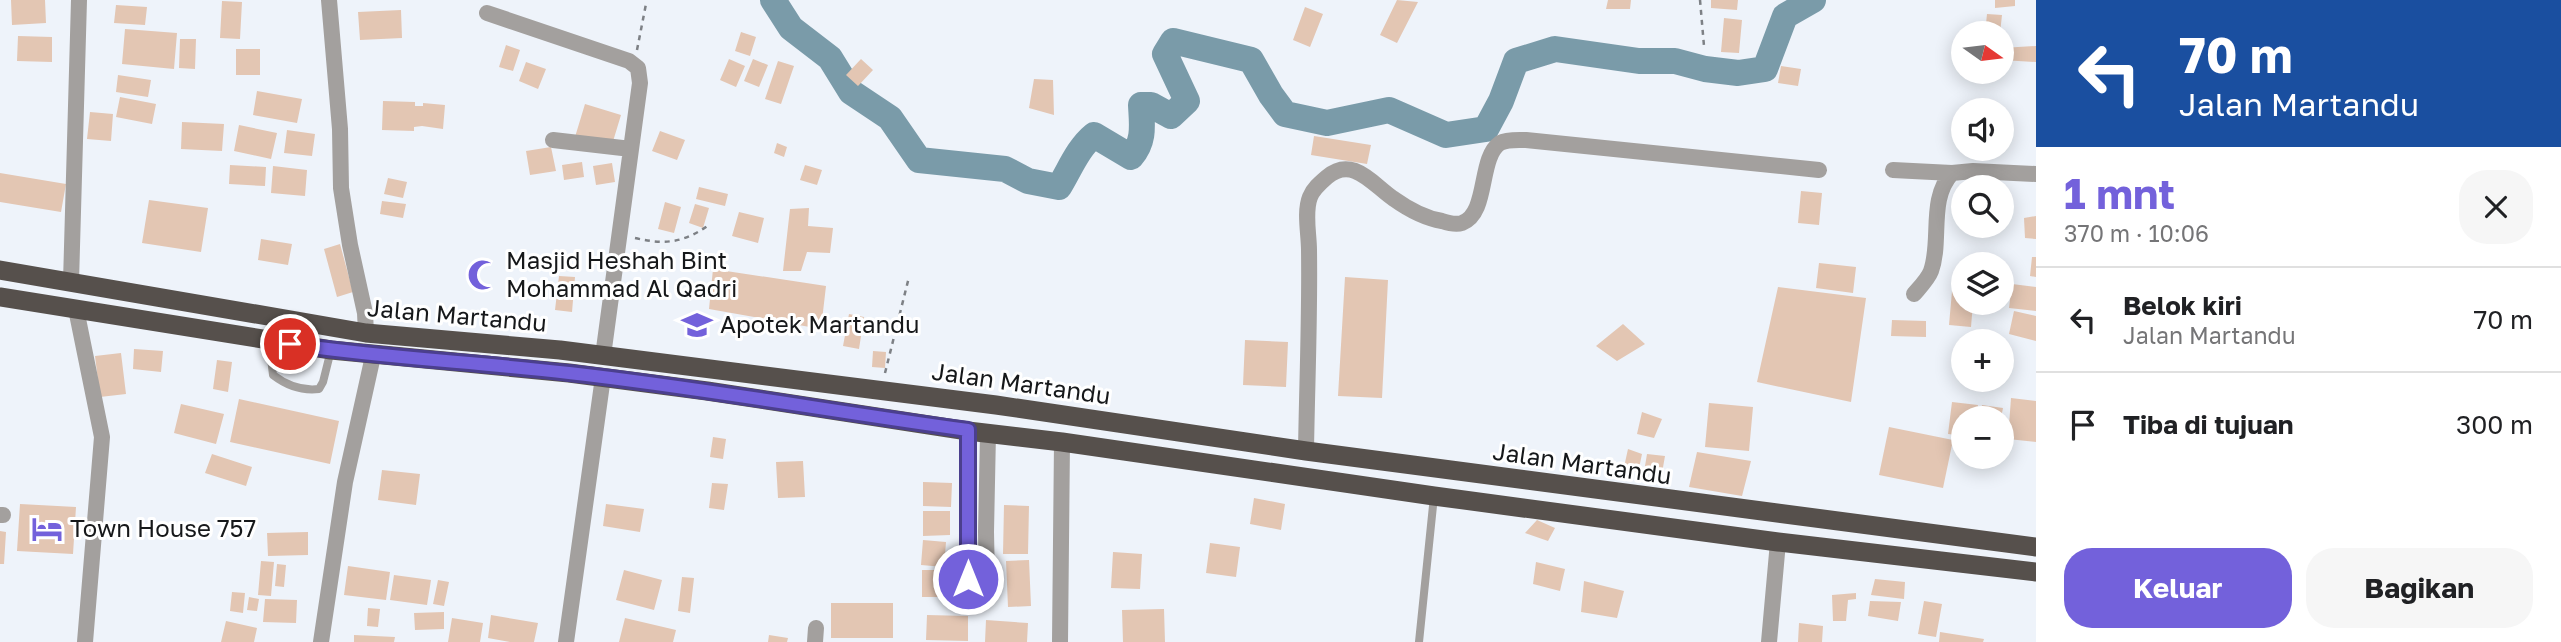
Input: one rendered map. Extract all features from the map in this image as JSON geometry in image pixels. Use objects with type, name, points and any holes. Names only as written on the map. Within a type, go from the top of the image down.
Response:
[{"type":"highway","name":"Jalan Martandu","points":[[0,270],[366,333],[560,350],[881,390],[1065,414],[1306,452],[2036,547]]},
{"type":"highway","name":"Jalan Martandu","points":[[0,297],[373,356],[603,377],[1434,496],[1777,542],[2036,572]]},
{"type":"highway","points":[[707,391],[709,369]]},
{"type":"highway","points":[[1908,558],[1909,532]]},
{"type":"street","points":[[71,282],[79,0]]},
{"type":"street","points":[[329,0],[340,129],[341,188],[365,313],[366,333]]},
{"type":"street","points":[[487,13],[634,64],[641,75],[603,356]]},
{"type":"street","points":[[553,140],[631,149]]},
{"type":"street","points":[[1306,452],[1308,204],[1319,183],[1334,171],[1355,170],[1409,209],[1429,219],[1451,224],[1463,223],[1471,216],[1478,203],[1493,153],[1500,144],[1510,141],[1526,140],[1819,170]]},
{"type":"street","points":[[1893,170],[2036,174]]},
{"type":"street","points":[[1914,294],[1930,273],[1936,248],[1936,220],[1940,198],[1945,180],[1952,173]]},
{"type":"street","points":[[76,309],[102,437],[85,642]]},
{"type":"street","points":[[321,642],[345,482],[373,356]]},
{"type":"street","points":[[566,642],[603,377]]},
{"type":"street","points":[[978,432],[988,581],[983,593],[973,594],[969,592],[968,579],[978,432]]},
{"type":"street","points":[[1060,642],[1062,442]]},
{"type":"street","points":[[1769,642],[1777,542]]},
{"type":"lane","points":[[269,341],[273,375],[301,388],[319,389],[331,350]]},
{"type":"lane","points":[[1419,642],[1434,496]]},
{"type":"path","points":[[1700,0],[1704,46]]},
{"type":"path","points":[[634,64],[646,4]]},
{"type":"path","points":[[618,235],[659,244],[693,236],[709,225]]},
{"type":"path","points":[[881,390],[909,277]]},
{"type":"building","points":[[11,0],[45,0],[46,23],[12,25]]},
{"type":"building","points":[[1397,0],[1418,2],[1397,43],[1380,35]]},
{"type":"building","points":[[1608,0],[1631,0],[1630,9],[1606,9]]},
{"type":"building","points":[[1711,0],[1738,0],[1737,10],[1711,8]]},
{"type":"building","points":[[1995,0],[2015,0],[2015,6],[1995,8]]},
{"type":"building","points":[[222,1],[242,2],[240,39],[220,38]]},
{"type":"building","points":[[116,5],[147,7],[145,25],[114,23]]},
{"type":"building","points":[[1305,7],[1323,14],[1310,47],[1293,40]]},
{"type":"building","points":[[401,10],[402,38],[360,40],[358,12]]},
{"type":"building","points":[[1987,14],[2002,15],[2001,21],[1986,21]]},
{"type":"building","points":[[1724,18],[1742,20],[1739,53],[1721,52]]},
{"type":"building","points":[[125,29],[177,33],[174,69],[122,64]]},
{"type":"building","points":[[741,32],[756,37],[750,56],[735,51]]},
{"type":"building","points":[[18,36],[52,37],[52,62],[17,61]]},
{"type":"building","points":[[180,39],[196,39],[195,69],[179,68]]},
{"type":"building","points":[[506,45],[520,50],[513,71],[499,67]]},
{"type":"building","points":[[2036,46],[2036,62],[2014,61],[2014,47]]},
{"type":"building","points":[[236,49],[260,49],[260,75],[236,75]]},
{"type":"building","points":[[729,59],[745,66],[736,87],[720,80]]},
{"type":"building","points":[[753,59],[768,65],[759,87],[744,81]]},
{"type":"building","points":[[861,59],[873,70],[858,86],[846,75]]},
{"type":"building","points":[[778,61],[794,66],[781,104],[765,99]]},
{"type":"building","points":[[526,62],[546,69],[538,89],[519,81]]},
{"type":"building","points":[[1781,66],[1801,69],[1798,86],[1778,83]]},
{"type":"building","points":[[118,75],[151,80],[148,97],[116,92]]},
{"type":"building","points":[[1034,79],[1053,80],[1054,115],[1029,108]]},
{"type":"building","points":[[257,91],[302,99],[297,123],[253,115]]},
{"type":"building","points":[[120,97],[156,104],[152,124],[116,117]]},
{"type":"building","points":[[383,101],[415,102],[415,106],[423,106],[423,103],[445,105],[443,129],[422,126],[414,127],[414,131],[382,130]]},
{"type":"building","points":[[585,104],[621,115],[611,148],[575,137]]},
{"type":"building","points":[[90,112],[113,114],[111,141],[87,139]]},
{"type":"building","points":[[182,122],[224,124],[222,151],[181,149]]},
{"type":"building","points":[[239,125],[277,133],[271,159],[234,151]]},
{"type":"building","points":[[287,130],[315,134],[312,156],[284,153]]},
{"type":"building","points":[[660,131],[685,140],[677,160],[652,151]]},
{"type":"building","points":[[1314,136],[1371,145],[1367,164],[1311,155]]},
{"type":"building","points":[[777,143],[787,147],[784,157],[774,153]]},
{"type":"building","points":[[551,147],[556,171],[530,175],[526,151]]},
{"type":"building","points":[[582,162],[584,177],[564,180],[562,165]]},
{"type":"building","points":[[612,163],[615,182],[596,185],[593,166]]},
{"type":"building","points":[[230,165],[266,167],[265,186],[229,184]]},
{"type":"building","points":[[805,165],[822,170],[817,185],[800,180]]},
{"type":"building","points":[[273,166],[307,170],[305,196],[271,193]]},
{"type":"building","points":[[0,173],[66,184],[61,212],[0,202]]},
{"type":"building","points":[[388,178],[407,182],[403,198],[384,194]]},
{"type":"building","points":[[699,187],[728,194],[725,206],[696,199]]},
{"type":"building","points":[[1801,191],[1822,193],[1819,225],[1798,223]]},
{"type":"building","points":[[149,200],[208,208],[201,252],[142,243]]},
{"type":"building","points":[[382,201],[406,204],[403,218],[380,214]]},
{"type":"building","points":[[665,202],[681,207],[674,233],[658,229]]},
{"type":"building","points":[[695,204],[709,208],[703,228],[689,223]]},
{"type":"building","points":[[809,208],[808,226],[833,228],[830,253],[807,252],[801,271],[783,271],[790,209]]},
{"type":"building","points":[[739,212],[764,218],[758,243],[732,236]]},
{"type":"building","points":[[2036,216],[2036,239],[2025,238],[2024,218]]},
{"type":"building","points":[[261,239],[292,244],[288,265],[258,260]]},
{"type":"building","points":[[340,244],[353,292],[337,297],[324,249]]},
{"type":"building","points":[[2032,257],[2036,257],[2036,277],[2030,276]]},
{"type":"building","points":[[1819,263],[1856,267],[1853,293],[1816,288]]},
{"type":"building","points":[[713,269],[826,286],[821,329],[709,309]]},
{"type":"building","points":[[559,276],[575,277],[572,312],[555,310]]},
{"type":"building","points":[[1345,277],[1388,280],[1382,398],[1338,396]]},
{"type":"building","points":[[2014,284],[2036,287],[2036,311],[2014,309]]},
{"type":"building","points":[[1778,287],[1866,298],[1851,402],[1757,382]]},
{"type":"building","points":[[1951,302],[1951,315],[1972,315],[1971,327],[1949,325]]},
{"type":"building","points":[[2014,311],[2036,316],[2036,341],[2014,335],[2014,329],[2010,329]]},
{"type":"building","points":[[849,314],[864,317],[859,349],[843,346]]},
{"type":"building","points":[[1892,320],[1926,321],[1926,337],[1891,336]]},
{"type":"building","points":[[1623,324],[1645,344],[1617,361],[1596,346]]},
{"type":"building","points":[[1245,340],[1288,342],[1286,387],[1243,385]]},
{"type":"building","points":[[134,349],[163,351],[161,372],[133,369]]},
{"type":"building","points":[[873,351],[886,352],[885,368],[872,367]]},
{"type":"building","points":[[121,353],[126,394],[100,397],[95,356]]},
{"type":"building","points":[[217,360],[232,362],[228,392],[213,389]]},
{"type":"building","points":[[2011,398],[2036,401],[2036,442],[2014,440],[2014,406],[2010,406]]},
{"type":"building","points":[[239,399],[339,421],[330,464],[230,442]]},
{"type":"building","points":[[1952,402],[1978,405],[1978,406],[1952,406]]},
{"type":"building","points":[[1709,403],[1753,407],[1749,451],[1705,447]]},
{"type":"building","points":[[181,404],[224,414],[216,444],[174,433]]},
{"type":"building","points":[[1951,410],[1951,434],[1948,434]]},
{"type":"building","points":[[1642,412],[1662,419],[1654,438],[1637,434]]},
{"type":"building","points":[[1889,427],[1951,440],[1943,488],[1879,475]]},
{"type":"building","points":[[713,437],[726,439],[723,459],[710,457]]},
{"type":"building","points":[[1628,449],[1642,454],[1638,473],[1624,467]]},
{"type":"building","points":[[1697,452],[1751,461],[1742,496],[1689,487]]},
{"type":"building","points":[[212,454],[252,467],[246,486],[205,473]]},
{"type":"building","points":[[1647,454],[1665,456],[1662,473],[1644,472]]},
{"type":"building","points":[[803,461],[805,497],[778,498],[776,462]]},
{"type":"building","points":[[382,470],[420,474],[416,505],[378,500]]},
{"type":"building","points":[[923,482],[952,483],[951,507],[923,506]]},
{"type":"building","points":[[712,483],[728,484],[724,510],[709,508]]},
{"type":"building","points":[[1254,498],[1285,504],[1281,530],[1250,524]]},
{"type":"building","name":"Town House 757","points":[[20,504],[76,507],[73,554],[17,551]]},
{"type":"building","points":[[606,504],[644,509],[640,532],[603,526]]},
{"type":"building","points":[[1004,505],[1029,506],[1028,554],[1003,554]]},
{"type":"building","points":[[923,511],[950,511],[950,535],[923,536]]},
{"type":"building","points":[[1537,520],[1555,528],[1548,541],[1525,533]]},
{"type":"building","points":[[0,531],[6,532],[4,564],[0,564]]},
{"type":"building","points":[[308,532],[308,555],[268,556],[267,533]]},
{"type":"building","points":[[923,540],[946,542],[944,567],[921,565]]},
{"type":"building","points":[[1210,543],[1240,547],[1236,577],[1206,573]]},
{"type":"building","points":[[1113,552],[1142,554],[1140,589],[1111,588]]},
{"type":"building","points":[[1029,560],[1031,606],[1008,607],[1006,561]]},
{"type":"building","points":[[261,561],[274,562],[271,596],[258,595]]},
{"type":"building","points":[[1536,562],[1565,569],[1560,591],[1533,584]]},
{"type":"building","points":[[277,564],[286,565],[284,587],[275,586]]},
{"type":"building","points":[[348,566],[390,572],[386,600],[344,595]]},
{"type":"building","points":[[624,570],[662,580],[654,610],[616,600]]},
{"type":"building","points":[[922,570],[945,570],[945,597],[922,597]]},
{"type":"building","points":[[394,575],[431,580],[427,605],[390,600]]},
{"type":"building","points":[[682,577],[694,578],[690,613],[678,611]]},
{"type":"building","points":[[1875,579],[1905,582],[1904,599],[1871,595]]},
{"type":"building","points":[[438,580],[449,582],[444,606],[433,604]]},
{"type":"building","points":[[1584,581],[1624,591],[1617,618],[1581,612]]},
{"type":"building","points":[[232,592],[245,593],[243,613],[230,611]]},
{"type":"building","points":[[1856,593],[1856,599],[1848,600],[1846,621],[1833,621],[1832,595]]},
{"type":"building","points":[[249,597],[259,599],[257,611],[247,610]]},
{"type":"building","points":[[265,599],[297,600],[296,623],[263,622]]},
{"type":"building","points":[[1870,601],[1901,602],[1898,621],[1868,616]]},
{"type":"building","points":[[1924,601],[1942,604],[1936,637],[1918,634]]},
{"type":"building","points":[[831,603],[893,603],[893,638],[831,638]]},
{"type":"building","points":[[368,608],[380,609],[378,627],[367,626]]},
{"type":"building","points":[[1164,609],[1165,642],[1123,642],[1122,610]]},
{"type":"building","points":[[444,612],[444,629],[415,630],[414,613]]},
{"type":"building","points":[[491,615],[538,623],[534,642],[488,638]]},
{"type":"building","points":[[927,615],[968,616],[968,641],[926,640]]},
{"type":"building","points":[[452,618],[483,623],[480,642],[448,642]]},
{"type":"building","points":[[625,618],[676,630],[673,642],[619,642]]},
{"type":"building","points":[[986,620],[1028,623],[1027,642],[985,642]]},
{"type":"building","points":[[226,621],[257,628],[254,642],[221,642]]},
{"type":"building","points":[[1799,623],[1823,626],[1822,642],[1798,642]]},
{"type":"building","points":[[1940,632],[1984,639],[1983,642],[1939,642]]},
{"type":"building","points":[[354,635],[395,637],[394,642],[354,642]]},
{"type":"building","points":[[769,635],[788,638],[787,642],[768,642]]},
{"type":"waterway","points":[[773,0],[791,28],[830,58],[851,92],[890,118],[919,160],[1005,169],[1028,181],[1059,187],[1079,152],[1094,135],[1131,157],[1141,139],[1141,105],[1151,105],[1171,116],[1187,101],[1165,54],[1173,41],[1251,60],[1285,114],[1327,123],[1389,110],[1446,135],[1486,129],[1501,101],[1516,61],[1555,49],[1639,61],[1675,61],[1705,69],[1738,73],[1765,69],[1785,16],[1813,0]]},
{"type":"place","name":"Masjid Heshah Bint Mohammad Al Qadri","points":[[483,275]]},
{"type":"place","name":"Apotek Martandu","points":[[697,325]]},
{"type":"place","name":"Town House 757","points":[[47,529]]},
{"type":"route","points":[[290,344],[373,356],[569,373],[968,430],[968,579]]}]
